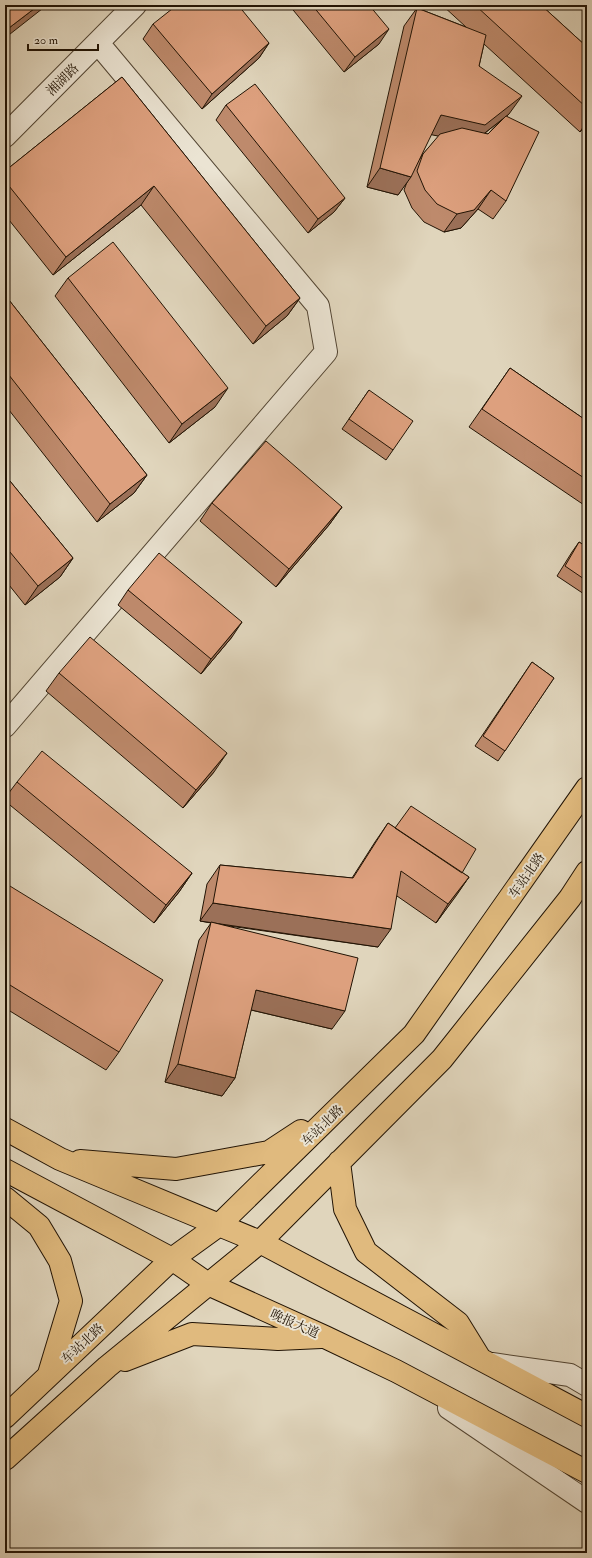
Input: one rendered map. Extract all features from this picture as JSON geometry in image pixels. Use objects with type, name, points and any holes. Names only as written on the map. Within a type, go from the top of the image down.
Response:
[{"type":"main road","name":"车站北路","points":[[5,1417],[172,1259],[219,1225],[414,1034],[587,788]]},
{"type":"main road","points":[[5,1459],[107,1367],[260,1242],[442,1058],[570,898],[587,872]]},
{"type":"main road","points":[[60,1159],[176,1169],[269,1152],[344,1103]]},
{"type":"main road","points":[[5,1129],[60,1159],[260,1242],[587,1416]]},
{"type":"main road","points":[[339,1162],[345,1209],[366,1252],[458,1323],[486,1361]]},
{"type":"main road","name":"晚报大道","points":[[5,1170],[172,1259],[208,1284],[396,1371],[587,1472]]},
{"type":"main road","points":[[5,1198],[39,1226],[60,1260],[71,1301],[49,1375]]},
{"type":"main road","points":[[107,1367],[192,1334],[278,1339],[325,1337]]},
{"type":"street","name":"湘湖路","points":[[5,136],[136,5]]},
{"type":"street","points":[[5,726],[326,352],[318,306],[98,43]]},
{"type":"street","points":[[486,1361],[570,1375],[587,1385]]},
{"type":"street","points":[[396,1371],[587,1502]]},
{"type":"building","points":[[5,5],[39,5],[5,31]]},
{"type":"building","points":[[177,5],[238,5],[269,43],[212,94],[153,24]]},
{"type":"building","points":[[312,5],[369,5],[389,29],[355,57]]},
{"type":"building","points":[[475,5],[541,5],[587,47],[587,108]]},
{"type":"building","points":[[417,8],[486,35],[479,66],[522,96],[485,125],[441,115],[411,177],[380,168]]},
{"type":"building","points":[[122,77],[300,298],[266,326],[154,186],[66,257],[5,181],[5,171]]},
{"type":"building","points":[[255,84],[345,198],[318,219],[226,105]]},
{"type":"building","points":[[506,116],[539,132],[506,201],[491,190],[474,210],[457,214],[437,204],[425,190],[417,171],[423,154],[440,134],[462,128],[488,134]]},
{"type":"building","points":[[113,242],[228,388],[182,424],[68,278]]},
{"type":"building","points":[[5,295],[147,475],[110,504],[5,370]]},
{"type":"building","points":[[510,368],[587,421],[587,480],[482,409]]},
{"type":"building","points":[[369,390],[413,421],[393,450],[349,419]]},
{"type":"building","points":[[266,441],[342,507],[289,569],[212,503]]},
{"type":"building","points":[[5,475],[73,558],[38,586],[5,546]]},
{"type":"building","points":[[579,542],[587,547],[587,581],[565,566]]},
{"type":"building","points":[[159,553],[242,622],[211,659],[128,590]]},
{"type":"building","points":[[90,637],[227,753],[196,790],[59,673]]},
{"type":"building","points":[[532,662],[554,678],[505,751],[483,736]]},
{"type":"building","points":[[42,751],[192,873],[166,905],[17,782]]},
{"type":"building","points":[[411,806],[476,849],[462,873],[395,828]]},
{"type":"building","points":[[388,823],[469,877],[448,904],[401,871],[391,929],[213,903],[220,865],[353,878]]},
{"type":"building","points":[[5,883],[163,980],[119,1052],[5,982]]},
{"type":"building","points":[[211,922],[358,958],[345,1011],[256,990],[235,1078],[178,1064]]}]
